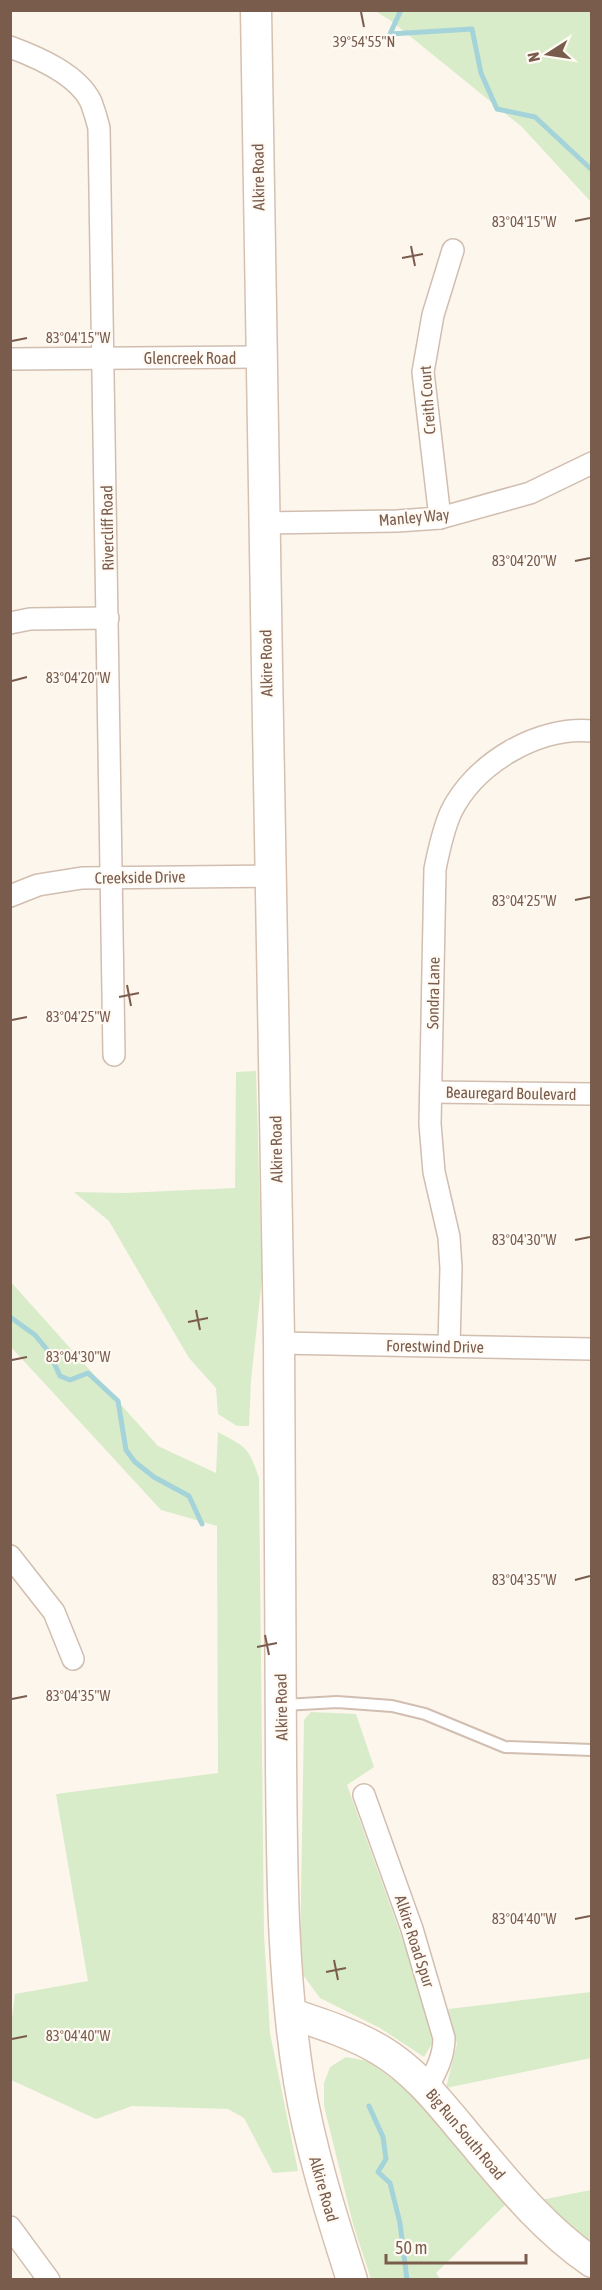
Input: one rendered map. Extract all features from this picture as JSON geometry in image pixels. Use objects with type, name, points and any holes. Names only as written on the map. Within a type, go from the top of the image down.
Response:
[{"type":"main road","name":"Alkire Road","points":[[256,10],[263,523],[279,1343],[282,1884],[285,1951],[298,2073],[316,2161],[352,2280]]},
{"type":"main road","name":"Big Run South Road","points":[[292,2014],[327,2025],[381,2051],[427,2088],[521,2200],[570,2247],[591,2262]]},
{"type":"street","name":"Rivercliff Road","points":[[10,47],[32,55],[65,72],[90,99],[99,129],[105,358],[114,1055]]},
{"type":"street","name":"Creith Court","points":[[440,518],[423,372],[433,315],[453,250]]},
{"type":"street","name":"Glencreek Road","points":[[10,359],[261,357]]},
{"type":"street","name":"Manley Way","points":[[263,523],[440,518],[530,493],[591,463]]},
{"type":"street","points":[[10,623],[30,619],[108,618]]},
{"type":"street","name":"Sondra Lane","points":[[449,1346],[450,1258],[443,1205],[434,1172],[430,1124],[435,869],[441,838],[452,810],[469,786],[492,762],[518,747],[548,736],[578,730],[591,732]]},
{"type":"street","name":"Creekside Drive","points":[[10,896],[52,882],[82,878],[271,876]]},
{"type":"street","name":"Beauregard Boulevard","points":[[431,1092],[591,1094]]},
{"type":"street","name":"Forestwind Drive","points":[[279,1343],[591,1349]]},
{"type":"street","points":[[10,1556],[54,1612],[73,1659]]},
{"type":"street","name":"Alkire Road Spur","points":[[364,1795],[412,1929],[444,2038],[444,2051],[427,2088]]},
{"type":"street","points":[[10,2228],[49,2280]]},
{"type":"lane","points":[[281,1705],[337,1702],[392,1706],[425,1714],[505,1747],[591,1750]]},
{"type":"green space","points":[[375,11],[591,11],[591,202],[522,127],[390,20]]},
{"type":"green space","points":[[256,1071],[262,1279],[251,1380],[249,1426],[237,1426],[218,1414],[216,1388],[189,1358],[109,1221],[74,1192],[124,1193],[235,1188],[236,1072]]},
{"type":"green space","points":[[10,1281],[158,1446],[216,1473],[218,1432],[245,1449],[259,1478],[264,1934],[270,2033],[298,2171],[273,2173],[244,2118],[228,2109],[132,2106],[96,2119],[11,2080],[10,2033],[15,1994],[88,1981],[56,1794],[218,1773],[217,1526],[161,1510],[11,1347]]},
{"type":"green space","points":[[311,1712],[356,1714],[374,1767],[347,1785],[428,2011],[434,2040],[424,2057],[380,2028],[320,1998],[303,1975],[300,1956],[304,1720]]},
{"type":"green space","points":[[591,1992],[591,2058],[446,2088],[457,2044],[448,2009]]},
{"type":"green space","points":[[346,2057],[368,2061],[407,2090],[506,2204],[436,2273],[440,2279],[371,2279],[353,2224],[324,2106],[324,2083],[330,2067]]},
{"type":"green space","points":[[591,2190],[591,2249],[541,2200]]},
{"type":"waterway","points":[[401,10],[390,34],[472,29],[481,73],[497,109],[535,117],[592,170]]},
{"type":"waterway","points":[[10,1317],[35,1335],[49,1352],[60,1376],[70,1380],[88,1373],[118,1401],[126,1450],[135,1462],[154,1477],[189,1496],[202,1524]]},
{"type":"waterway","points":[[369,2106],[383,2137],[386,2159],[378,2172],[390,2183],[400,2223],[407,2280]]}]
